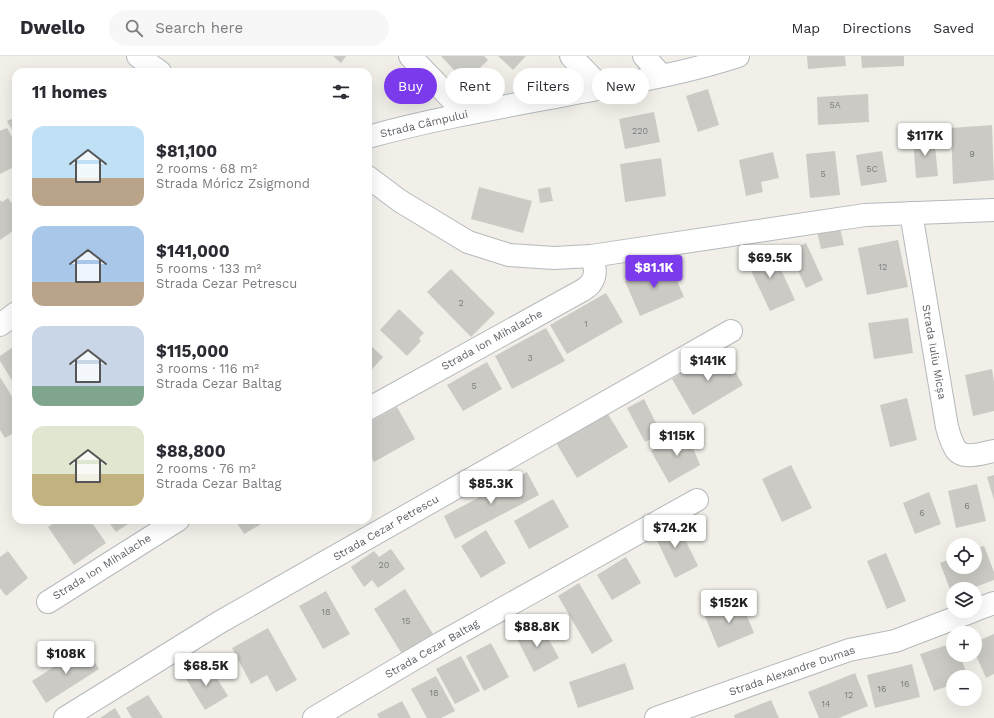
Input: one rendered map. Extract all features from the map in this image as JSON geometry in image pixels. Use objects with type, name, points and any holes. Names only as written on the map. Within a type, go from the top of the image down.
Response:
[{"type":"street","points":[[138,56],[154,68]]},
{"type":"street","points":[[410,56],[466,114]]},
{"type":"street","points":[[571,56],[592,78]]},
{"type":"street","points":[[644,56],[662,76]]},
{"type":"street","name":"Strada Câmpului","points":[[649,79],[712,64],[738,56]]},
{"type":"street","name":"Strada Câmpului","points":[[372,136],[466,114],[592,90]]},
{"type":"street","points":[[372,180],[400,201],[468,242],[510,255],[554,258],[591,256],[865,215],[994,210]]},
{"type":"street","name":"Strada Iuliu Micșa","points":[[911,213],[947,427],[952,443],[956,450],[964,454],[974,456],[994,451]]},
{"type":"street","name":"Strada Ion Mihalache","points":[[372,407],[583,290],[591,283],[595,272],[591,256]]},
{"type":"street","points":[[0,325],[12,316]]},
{"type":"street","name":"Strada Cezar Petrescu","points":[[65,718],[220,622],[731,331]]},
{"type":"street","name":"Strada Cezar Baltag","points":[[314,718],[441,643],[697,500]]},
{"type":"street","name":"Strada Ion Mihalache","points":[[48,602],[172,524]]},
{"type":"street","name":"Strada Alexandre Dumas","points":[[982,608],[994,603]]},
{"type":"street","name":"Strada Alexandre Dumas","points":[[656,718],[849,650],[894,641],[955,618]]},
{"type":"building","points":[[333,56],[346,56],[341,63]]},
{"type":"building","points":[[441,56],[484,56],[488,60],[480,68],[452,68]]},
{"type":"building","points":[[498,56],[526,56],[515,68],[513,68],[513,70]]},
{"type":"building","points":[[807,56],[845,56],[846,66],[808,69]]},
{"type":"building","points":[[861,56],[904,56],[904,66],[862,68]]},
{"type":"building","points":[[708,89],[719,125],[698,132],[686,96]]},
{"type":"building","points":[[868,94],[869,122],[818,125],[817,97]]},
{"type":"building","points":[[654,112],[660,142],[625,149],[619,119]]},
{"type":"building","points":[[12,119],[12,130],[7,121]]},
{"type":"building","points":[[992,125],[994,180],[953,184],[951,128]]},
{"type":"building","points":[[7,128],[12,137],[12,168],[0,174],[0,131]]},
{"type":"building","points":[[934,136],[938,176],[916,178],[913,138]]},
{"type":"building","points":[[835,151],[840,195],[810,198],[806,154]]},
{"type":"building","points":[[882,151],[887,182],[861,186],[856,155]]},
{"type":"building","points":[[773,152],[779,178],[761,182],[763,192],[746,196],[739,160]]},
{"type":"building","points":[[661,158],[666,196],[625,202],[620,164]]},
{"type":"building","points":[[479,187],[532,201],[523,233],[471,219]]},
{"type":"building","points":[[550,187],[553,201],[540,203],[538,189]]},
{"type":"building","points":[[8,198],[12,204],[12,232],[0,240],[0,200],[2,202]]},
{"type":"building","points":[[840,228],[844,245],[821,249],[817,232]]},
{"type":"building","points":[[898,240],[908,287],[867,295],[858,248]]},
{"type":"building","points":[[806,243],[823,280],[806,288],[789,251]]},
{"type":"building","points":[[770,246],[795,300],[770,311],[745,258]]},
{"type":"building","points":[[669,262],[684,297],[640,316],[625,281]]},
{"type":"building","points":[[451,269],[495,313],[471,337],[427,292]]},
{"type":"building","points":[[606,293],[623,322],[567,354],[550,325]]},
{"type":"building","points":[[399,309],[424,333],[419,338],[421,341],[407,356],[380,330]]},
{"type":"building","points":[[908,318],[913,353],[874,359],[868,323]]},
{"type":"building","points":[[546,328],[565,361],[512,389],[495,356]]},
{"type":"building","points":[[372,347],[383,357],[372,369]]},
{"type":"building","points":[[12,348],[12,380],[0,361],[0,356]]},
{"type":"building","points":[[722,349],[743,385],[693,415],[672,379]]},
{"type":"building","points":[[487,362],[502,389],[463,411],[447,385]]},
{"type":"building","points":[[992,369],[994,382],[994,411],[973,416],[965,375]]},
{"type":"building","points":[[0,377],[12,396],[12,434],[5,438],[0,430]]},
{"type":"building","points":[[907,398],[917,440],[890,447],[880,405]]},
{"type":"building","points":[[644,399],[661,433],[645,442],[627,408]]},
{"type":"building","points":[[603,406],[628,447],[577,478],[552,436]]},
{"type":"building","points":[[397,407],[415,439],[374,462],[372,459],[372,421]]},
{"type":"building","points":[[688,430],[696,445],[693,448],[700,465],[669,483],[651,451]]},
{"type":"building","points":[[791,465],[812,508],[782,522],[762,479]]},
{"type":"building","points":[[527,472],[539,495],[455,539],[444,516]]},
{"type":"building","points":[[994,475],[994,500],[987,477]]},
{"type":"building","points":[[977,484],[986,521],[956,528],[948,491]]},
{"type":"building","points":[[929,492],[941,524],[915,534],[903,503]]},
{"type":"building","points":[[553,499],[569,527],[529,549],[514,521]]},
{"type":"building","points":[[676,521],[698,566],[675,578],[653,532]]},
{"type":"building","points":[[52,524],[93,524],[106,543],[74,565],[48,527]]},
{"type":"building","points":[[110,524],[128,524],[116,532]]},
{"type":"building","points":[[238,524],[261,524],[244,534]]},
{"type":"building","points":[[486,530],[506,563],[481,578],[461,546]]},
{"type":"building","points":[[984,546],[994,572],[994,580],[982,584],[982,582],[947,582],[940,563],[946,561],[946,574],[982,574],[982,547]]},
{"type":"building","points":[[391,549],[405,569],[378,588],[372,580],[364,587],[351,567],[374,551],[379,557]]},
{"type":"building","points":[[8,551],[28,578],[6,596],[0,588],[0,557]]},
{"type":"building","points":[[886,553],[906,601],[887,609],[867,561]]},
{"type":"building","points":[[626,557],[641,583],[612,600],[597,575]]},
{"type":"building","points":[[579,583],[613,641],[592,654],[558,596]]},
{"type":"building","points":[[405,589],[433,634],[402,654],[374,609]]},
{"type":"building","points":[[326,591],[350,634],[323,649],[299,606]]},
{"type":"building","points":[[740,599],[754,633],[718,648],[704,614]]},
{"type":"building","points":[[540,624],[559,658],[534,672],[516,637]]},
{"type":"building","points":[[268,628],[297,680],[276,692],[267,675],[251,684],[232,648]]},
{"type":"building","points":[[994,634],[994,674],[986,678],[979,662],[982,662],[982,639]]},
{"type":"building","points":[[491,643],[509,677],[484,691],[466,656]]},
{"type":"building","points":[[946,645],[946,662],[963,662],[965,670],[946,670],[946,687],[934,691],[920,654]]},
{"type":"building","points":[[85,647],[99,669],[46,703],[32,681]]},
{"type":"building","points":[[461,656],[480,691],[455,704],[436,669]]},
{"type":"building","points":[[207,663],[228,696],[205,710],[185,677]]},
{"type":"building","points":[[625,663],[634,689],[578,708],[569,682]]},
{"type":"building","points":[[912,664],[920,697],[875,708],[867,675]]},
{"type":"building","points":[[855,673],[868,706],[839,718],[819,718],[808,692]]},
{"type":"building","points":[[436,676],[455,711],[441,718],[427,718],[411,689]]},
{"type":"building","points":[[148,695],[163,718],[132,718],[126,708]]},
{"type":"building","points":[[771,700],[779,718],[735,718],[734,715]]},
{"type":"building","points":[[402,701],[411,718],[379,718],[377,714]]},
{"type":"building","points":[[115,708],[121,718],[100,718]]}]
